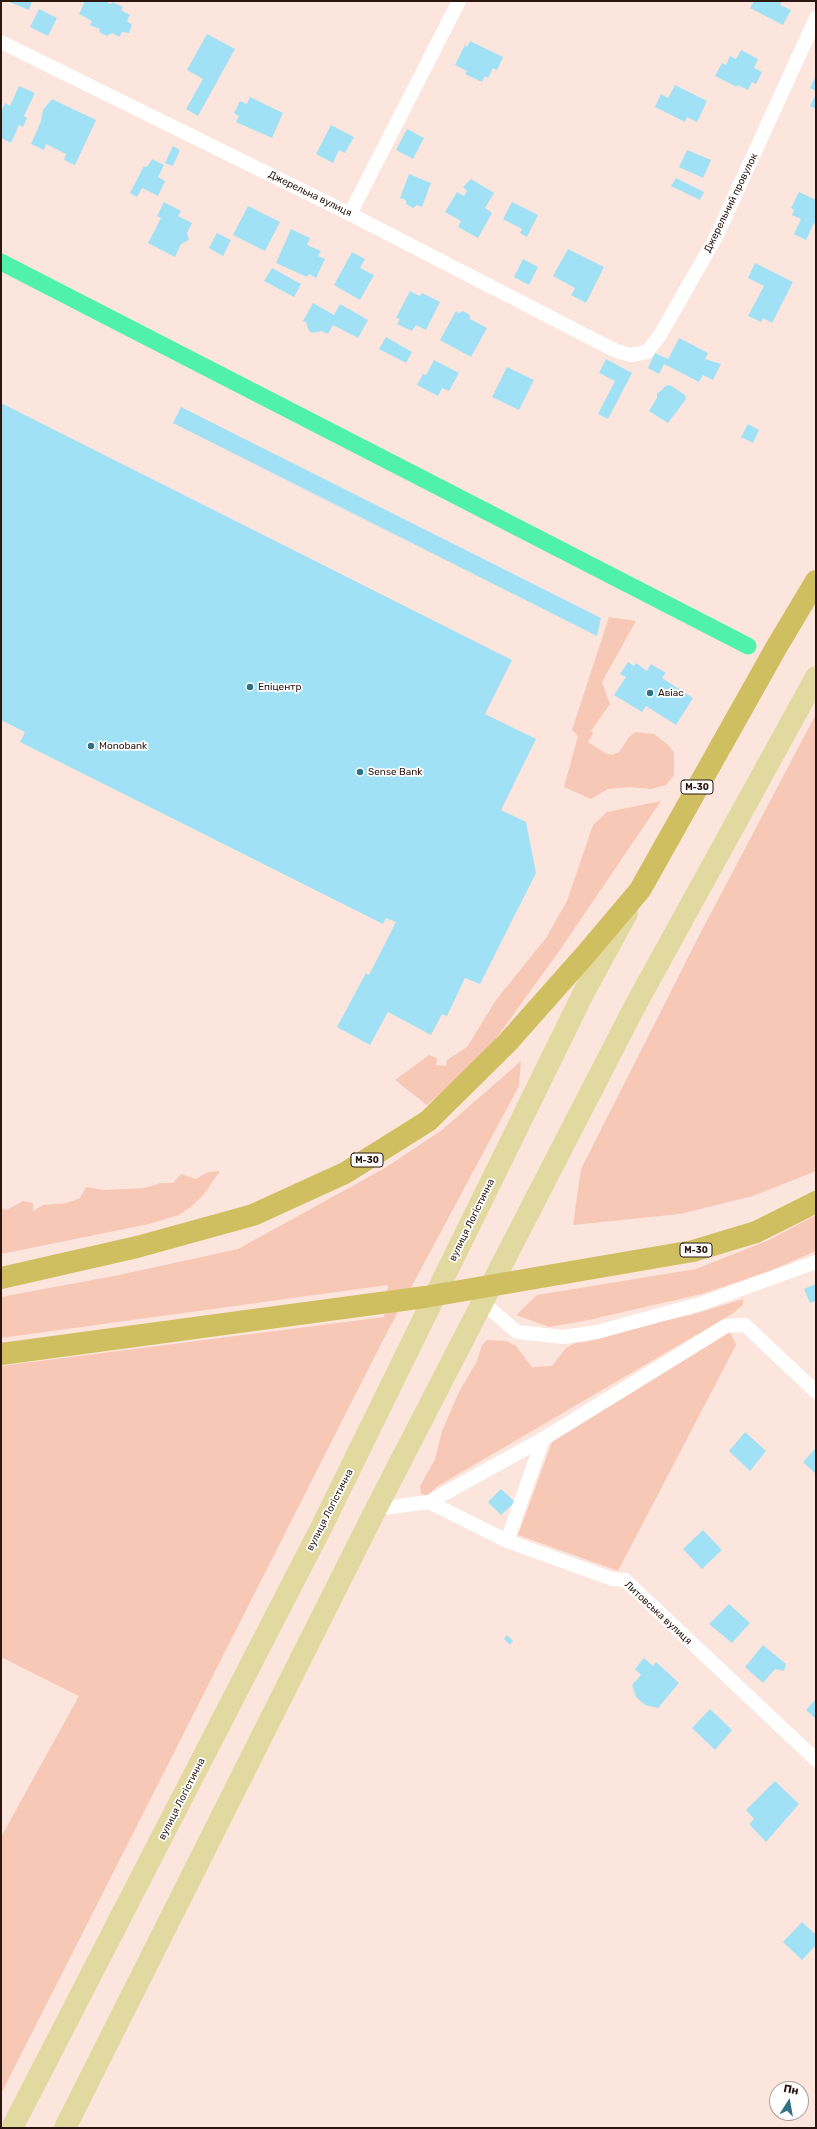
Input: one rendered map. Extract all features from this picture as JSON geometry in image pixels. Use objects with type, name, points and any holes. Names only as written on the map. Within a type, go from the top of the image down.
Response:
[{"type":"highway","name":"М-30","points":[[1,1278],[137,1247],[253,1216],[345,1173],[428,1121],[507,1043],[586,954],[640,890],[754,686],[816,581]]},
{"type":"highway","name":"М-30","points":[[1,1354],[425,1297],[569,1271],[693,1251],[756,1232],[816,1202]]},
{"type":"main road","points":[[65,2128],[376,1509],[635,1006],[816,677]]},
{"type":"main road","name":"вулиця Логістична","points":[[12,2128],[319,1533],[584,992],[640,890]]},
{"type":"street","points":[[350,214],[459,1]]},
{"type":"street","name":"Джерельний провулок","points":[[616,351],[631,356],[647,352],[660,335],[716,237],[816,18]]},
{"type":"street","name":"Джерельна вулиця","points":[[1,42],[350,214],[616,351]]},
{"type":"street","points":[[483,1303],[517,1332],[563,1337],[597,1332],[700,1304],[816,1262]]},
{"type":"street","points":[[376,1509],[429,1502],[542,1439],[726,1326],[745,1325],[816,1392]]},
{"type":"street","points":[[506,1540],[542,1439]]},
{"type":"street","name":"Литовська вулиця","points":[[429,1502],[506,1540],[612,1579],[624,1580],[816,1760]]},
{"type":"shaded area","points":[[609,617],[636,621],[602,682],[610,704],[591,731],[593,734],[588,742],[607,754],[613,755],[620,751],[629,737],[635,732],[654,734],[668,745],[674,753],[674,775],[666,785],[651,789],[630,787],[608,789],[591,799],[564,787],[578,736],[572,730]]},
{"type":"shaded area","points":[[816,714],[816,1171],[753,1196],[680,1214],[573,1225],[581,1169],[702,930]]},
{"type":"shaded area","points":[[661,801],[562,947],[485,1054],[427,1105],[395,1080],[429,1055],[437,1058],[436,1065],[446,1066],[447,1060],[467,1047],[496,1000],[546,938],[567,901],[593,825],[607,812]]},
{"type":"shaded area","points":[[521,1061],[519,1086],[383,1340],[1,2094],[1,1837],[79,1696],[1,1657],[1,1366],[384,1317],[388,1285],[1,1338],[1,1297],[119,1275],[238,1249],[385,1168],[442,1130]]},
{"type":"shaded area","points":[[220,1171],[205,1193],[192,1206],[179,1215],[149,1224],[1,1254],[1,1208],[6,1210],[23,1201],[33,1203],[33,1211],[43,1205],[67,1203],[80,1198],[86,1187],[104,1190],[144,1188],[161,1183],[173,1183],[181,1174],[196,1179],[208,1172]]},
{"type":"shaded area","points":[[816,1215],[816,1251],[772,1270],[702,1294],[584,1321],[549,1327],[516,1315],[537,1295],[696,1269],[769,1240]]},
{"type":"shaded area","points":[[743,1299],[743,1305],[732,1314],[438,1486],[427,1496],[421,1493],[420,1486],[435,1459],[442,1431],[459,1392],[477,1361],[482,1345],[487,1340],[506,1341],[516,1346],[532,1367],[552,1366],[566,1348],[575,1343],[586,1342],[616,1331],[691,1315]]},
{"type":"shaded area","points":[[730,1332],[736,1345],[618,1571],[518,1535],[552,1442]]},
{"type":"building","points":[[7,1],[32,1],[29,10]]},
{"type":"building","points":[[85,1],[105,1],[111,4],[112,2],[123,7],[121,10],[130,15],[127,21],[132,25],[129,33],[122,32],[119,37],[112,33],[107,36],[99,32],[100,29],[90,25],[92,21],[79,14]]},
{"type":"building","points":[[754,1],[782,1],[780,5],[791,10],[783,25],[750,8]]},
{"type":"building","points":[[39,9],[57,18],[48,36],[30,27]]},
{"type":"building","points":[[207,34],[235,49],[198,116],[186,109],[203,79],[187,70]]},
{"type":"building","points":[[470,41],[503,57],[497,70],[493,68],[488,78],[485,76],[482,82],[465,74],[467,71],[455,65],[465,45],[467,47]]},
{"type":"building","points":[[741,50],[758,59],[754,68],[762,72],[756,84],[752,82],[748,90],[738,85],[737,87],[715,76],[722,63],[726,65],[730,56],[736,59]]},
{"type":"building","points":[[816,76],[816,91],[810,88]]},
{"type":"building","points":[[675,85],[707,101],[697,122],[687,117],[685,122],[655,107],[661,94],[668,98]]},
{"type":"building","points":[[19,86],[35,93],[24,116],[27,118],[23,127],[19,125],[11,143],[1,138],[1,112],[5,103],[10,106]]},
{"type":"building","points":[[816,94],[816,109],[810,106]]},
{"type":"building","points":[[250,97],[283,113],[272,138],[236,122],[239,116],[234,113],[240,101],[247,104]]},
{"type":"building","points":[[52,99],[96,120],[75,165],[64,160],[66,154],[46,144],[44,150],[31,144],[41,121],[43,110]]},
{"type":"building","points":[[331,125],[354,137],[345,153],[339,150],[333,163],[316,154]]},
{"type":"building","points":[[407,129],[424,138],[413,159],[396,150]]},
{"type":"building","points":[[173,146],[180,150],[173,166],[165,163]]},
{"type":"building","points":[[687,150],[711,160],[703,178],[679,167]]},
{"type":"building","points":[[152,159],[164,165],[158,177],[165,181],[158,196],[142,188],[137,197],[130,193],[144,166],[147,167]]},
{"type":"building","points":[[409,174],[431,183],[422,207],[417,205],[413,208],[406,204],[406,200],[400,198]]},
{"type":"building","points":[[676,178],[704,192],[700,200],[671,186]]},
{"type":"building","points":[[471,179],[494,193],[485,208],[492,213],[478,238],[458,227],[461,221],[445,212],[457,192],[464,196],[467,191],[463,187]]},
{"type":"building","points":[[799,192],[816,200],[816,225],[814,223],[806,240],[794,234],[801,219],[792,215],[794,210],[791,208]]},
{"type":"building","points":[[164,202],[181,211],[178,216],[192,223],[187,233],[189,240],[181,244],[175,257],[148,243],[161,218],[157,216]]},
{"type":"building","points":[[512,202],[538,215],[527,237],[520,233],[522,229],[503,219]]},
{"type":"building","points":[[248,206],[280,222],[265,251],[233,235]]},
{"type":"building","points":[[291,229],[310,238],[307,245],[321,251],[318,256],[325,259],[316,278],[309,274],[307,277],[276,263]]},
{"type":"building","points":[[217,233],[231,240],[223,256],[209,248]]},
{"type":"building","points":[[568,249],[604,267],[586,303],[571,295],[575,288],[553,276]]},
{"type":"building","points":[[352,252],[365,259],[360,268],[374,275],[360,300],[334,285]]},
{"type":"building","points":[[523,259],[538,267],[529,285],[514,277]]},
{"type":"building","points":[[755,263],[793,282],[772,323],[763,318],[761,322],[748,316],[764,286],[748,278]]},
{"type":"building","points":[[272,268],[301,284],[294,297],[264,281]]},
{"type":"building","points":[[410,291],[420,296],[422,293],[440,302],[426,330],[416,325],[412,331],[397,324],[400,319],[396,318]]},
{"type":"building","points":[[313,303],[334,315],[340,304],[368,320],[358,338],[333,325],[328,334],[322,331],[312,333],[309,331],[306,322],[303,321]]},
{"type":"building","points":[[456,311],[459,313],[463,311],[470,315],[470,319],[487,328],[471,357],[440,340]]},
{"type":"building","points":[[386,337],[412,352],[406,363],[379,349]]},
{"type":"building","points":[[679,338],[708,353],[705,359],[721,364],[713,380],[703,375],[699,382],[664,364],[659,374],[648,368],[655,353],[668,359]]},
{"type":"building","points":[[606,359],[632,373],[608,419],[598,414],[615,381],[599,373]]},
{"type":"building","points":[[434,360],[459,373],[449,391],[442,388],[438,396],[417,385],[423,374],[426,375]]},
{"type":"building","points":[[507,367],[534,380],[519,410],[492,397]]},
{"type":"building","points":[[670,385],[685,395],[686,399],[668,423],[649,411],[657,398],[657,393],[665,386]]},
{"type":"building","name":"Епіцентр","points":[[1,403],[512,660],[485,714],[536,739],[501,810],[526,822],[536,873],[480,984],[465,978],[447,1016],[442,1014],[431,1035],[388,1012],[370,1045],[337,1027],[366,973],[369,975],[396,922],[386,918],[383,924],[20,742],[25,732],[1,720]]},
{"type":"building","points":[[181,407],[601,618],[597,636],[173,423]]},
{"type":"building","points":[[748,424],[759,430],[753,443],[741,437]]},
{"type":"building","name":"Авіас","points":[[628,662],[634,666],[636,663],[647,671],[651,664],[666,673],[662,678],[693,698],[676,725],[646,706],[642,712],[614,695],[626,677],[620,674]]},
{"type":"building","points":[[816,1284],[816,1301],[810,1303],[804,1289]]},
{"type":"building","points":[[745,1432],[766,1451],[750,1471],[729,1451]]},
{"type":"building","points":[[816,1448],[816,1474],[803,1462]]},
{"type":"building","points":[[501,1489],[515,1502],[501,1515],[488,1502]]},
{"type":"building","points":[[703,1530],[722,1550],[702,1569],[683,1549]]},
{"type":"building","points":[[729,1604],[750,1623],[732,1643],[709,1624]]},
{"type":"building","points":[[507,1635],[513,1641],[510,1645],[504,1639]]},
{"type":"building","points":[[763,1645],[786,1664],[784,1671],[775,1669],[763,1683],[745,1667]]},
{"type":"building","points":[[644,1658],[653,1666],[656,1662],[679,1683],[658,1708],[645,1705],[636,1697],[632,1685],[641,1675],[635,1669]]},
{"type":"building","points":[[816,1699],[816,1719],[806,1710]]},
{"type":"building","points":[[710,1709],[732,1730],[715,1750],[692,1728]]},
{"type":"building","points":[[775,1781],[799,1804],[766,1842],[749,1824],[754,1819],[746,1810]]},
{"type":"building","points":[[802,1922],[816,1935],[816,1945],[802,1960],[783,1942]]},
{"type":"waterway","points":[[1,262],[748,646]]},
{"type":"place","name":"Епіцентр","points":[[250,687]]},
{"type":"place","name":"Авіас","points":[[650,693]]},
{"type":"place","name":"Monobank","points":[[91,746]]},
{"type":"place","name":"Sense Bank","points":[[360,772]]}]
